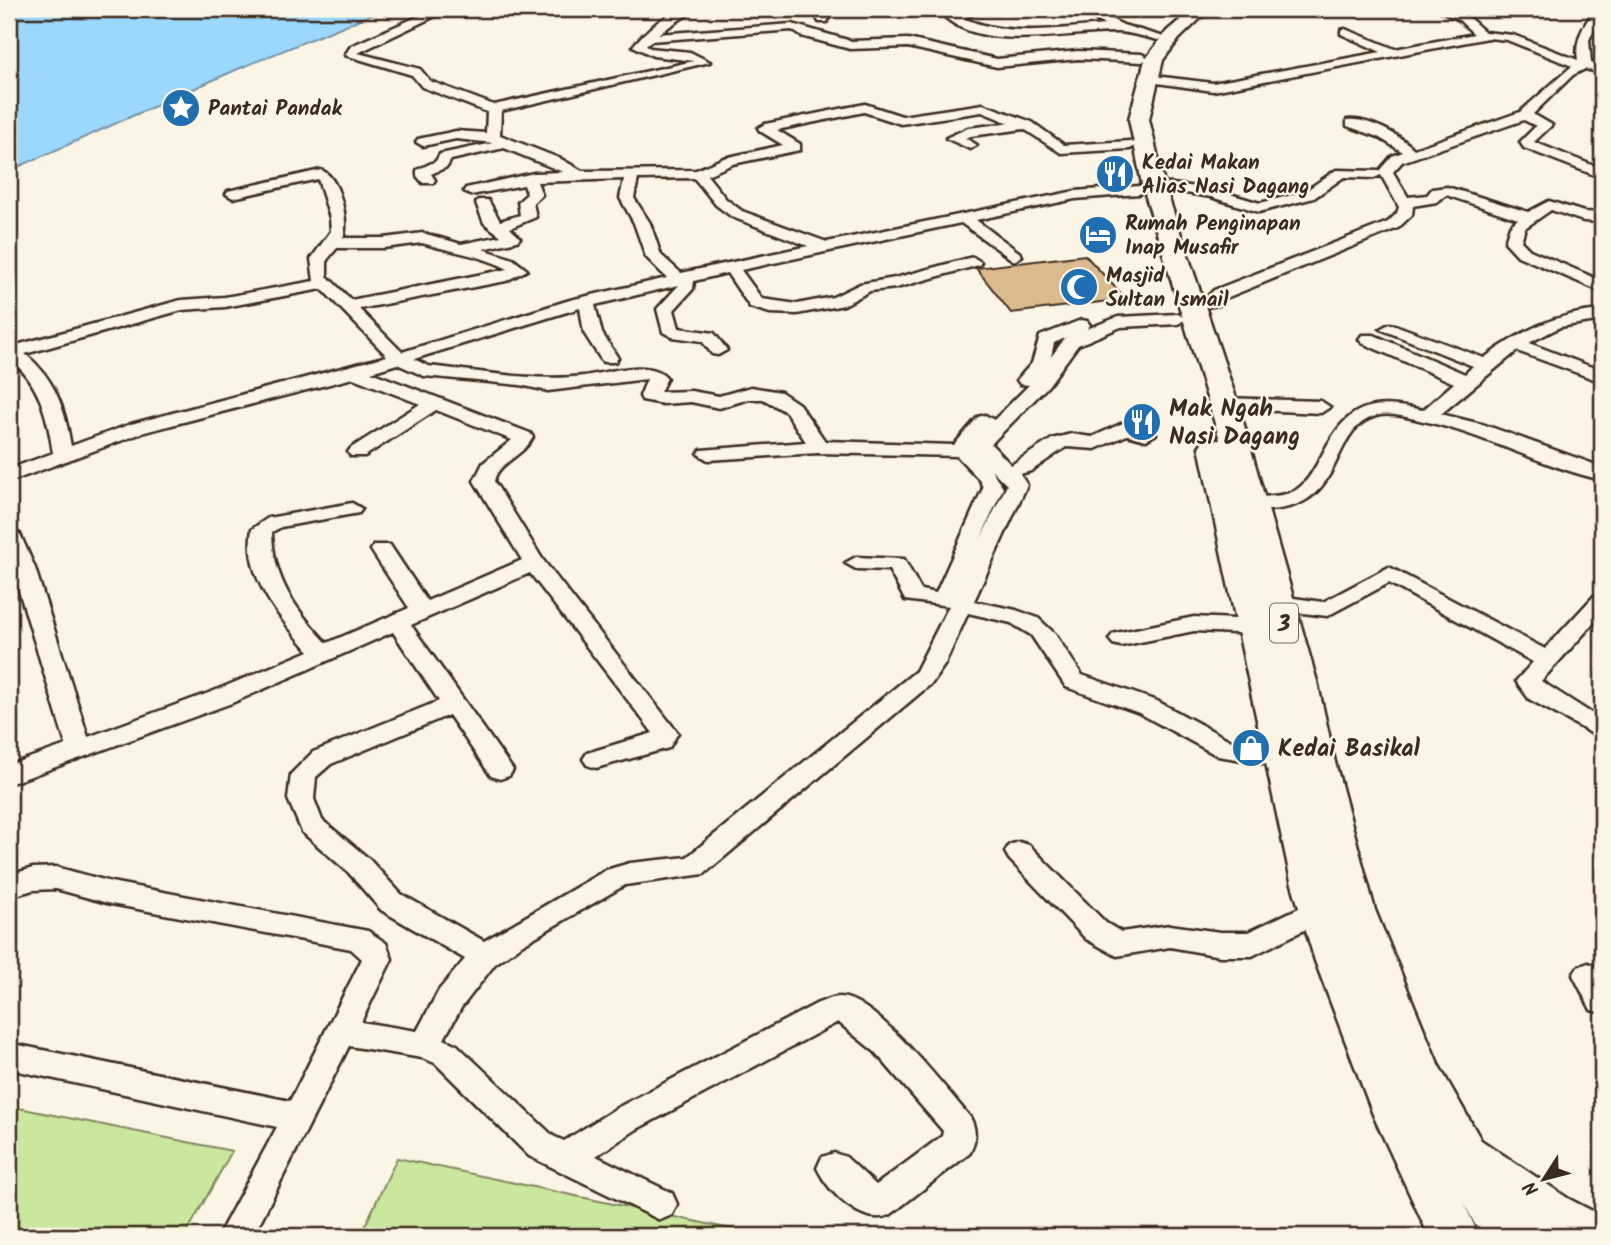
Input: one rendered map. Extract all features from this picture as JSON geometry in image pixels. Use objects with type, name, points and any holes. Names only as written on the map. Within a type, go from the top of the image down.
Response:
[{"type":"highway","points":[[1150,58],[1189,9]]},
{"type":"highway","name":"3","points":[[1150,58],[1154,60],[1163,47],[1202,9]]},
{"type":"highway","name":"3","points":[[1150,58],[1134,75],[1127,121],[1130,145],[1146,187],[1183,307],[1224,404],[1251,504],[1266,592],[1255,627],[1320,909],[1336,961],[1396,1117],[1455,1233]]},
{"type":"highway","name":"3","points":[[1146,187],[1139,119],[1150,58]]},
{"type":"highway","name":"3","points":[[1183,307],[1198,382],[1266,592],[1354,910],[1419,1074],[1508,1236]]},
{"type":"highway","points":[[1460,1150],[1532,1204],[1591,1236]]},
{"type":"street","points":[[444,9],[355,49],[351,55],[416,72],[422,76],[422,82],[493,109],[704,62],[696,58],[642,50],[639,46],[659,26],[690,9]]},
{"type":"street","points":[[817,9],[824,16],[823,20]]},
{"type":"street","points":[[982,9],[952,18],[969,26],[1005,34],[1119,28]]},
{"type":"street","points":[[1083,9],[1119,28],[1150,58],[1213,87],[1481,35],[1509,37],[1578,64],[1602,69]]},
{"type":"street","points":[[1443,9],[1463,18],[1481,35]]},
{"type":"street","points":[[974,452],[1042,382],[1072,341],[1118,322],[1213,301],[1220,294],[1262,276],[1393,225],[1404,215],[1405,202],[1386,172],[1397,159],[1525,116],[1578,64],[1583,39],[1594,18],[1602,15]]},
{"type":"street","points":[[659,26],[680,36]]},
{"type":"street","points":[[647,38],[792,27],[799,28],[805,34],[824,36],[850,45],[908,43],[997,63],[1086,55],[1150,58]]},
{"type":"street","points":[[1345,32],[1387,53]]},
{"type":"street","points":[[1183,307],[1205,291],[1378,221],[1389,213],[1393,206],[1373,168],[1387,156],[1517,112],[1578,64]]},
{"type":"street","points":[[471,191],[534,177],[698,174],[729,161],[795,147],[766,131],[769,126],[865,108],[901,120],[984,108],[1027,125],[1061,149],[1130,145]]},
{"type":"street","points":[[493,109],[499,141]]},
{"type":"street","points":[[1525,116],[1545,125],[1527,142],[1529,145],[1602,174]]},
{"type":"street","points":[[1352,123],[1383,134],[1408,149]]},
{"type":"street","points":[[970,145],[953,138],[968,132],[1027,125]]},
{"type":"street","points":[[423,142],[456,135],[499,141],[551,157],[578,175]]},
{"type":"street","points":[[429,180],[422,173],[440,166],[444,157],[499,141]]},
{"type":"street","points":[[9,475],[138,428],[354,372],[585,302],[731,267],[1090,192],[1146,187],[1213,193],[1259,208],[1309,195],[1340,173],[1374,174]]},
{"type":"street","points":[[233,194],[321,174],[329,183],[341,226],[334,243],[318,264],[319,278],[398,358],[433,374],[520,380],[548,386],[650,373],[658,378],[655,398],[692,397],[719,402],[747,394],[771,395],[785,400],[796,410],[818,447]]},
{"type":"street","points":[[698,174],[721,202],[737,214],[825,247]]},
{"type":"street","points":[[632,176],[627,198],[642,223],[651,252],[676,280],[687,286],[665,309],[672,332],[708,337],[718,350]]},
{"type":"street","points":[[500,226],[528,217],[525,202],[535,195],[530,187],[534,177]]},
{"type":"street","points":[[1405,202],[1432,199],[1437,192],[1447,191],[1530,218]]},
{"type":"street","points":[[334,243],[384,243],[423,238],[442,242],[452,249],[513,237],[489,220],[483,203]]},
{"type":"street","points":[[1602,217],[1583,216],[1549,205],[1514,232],[1513,246],[1602,287]]},
{"type":"street","points":[[964,218],[1014,256]]},
{"type":"street","points":[[347,306],[506,276],[519,270],[505,262],[481,256],[471,247]]},
{"type":"street","points":[[731,267],[756,303],[788,310],[833,302],[866,287],[896,283],[973,262]]},
{"type":"street","points":[[63,455],[56,407],[37,372],[15,354],[19,350],[169,308],[225,302],[324,284]]},
{"type":"street","points":[[585,302],[590,311],[593,333],[609,358]]},
{"type":"street","points":[[1427,416],[1486,365],[1518,345],[1570,316],[1602,315]]},
{"type":"street","points":[[1389,329],[1486,365]]},
{"type":"street","points":[[1368,339],[1466,381]]},
{"type":"street","points":[[1518,345],[1602,377]]},
{"type":"street","points":[[354,372],[523,438],[520,446],[487,470],[484,481],[534,563],[666,733],[660,742],[596,760]]},
{"type":"street","points":[[358,452],[435,402]]},
{"type":"street","points":[[1224,404],[1321,407]]},
{"type":"street","points":[[1251,504],[1284,503],[1306,494],[1347,428],[1359,416],[1386,410],[1427,416],[1478,429],[1602,474]]},
{"type":"street","points":[[1007,472],[1024,467],[1065,441],[1095,443],[1125,428],[1146,434]]},
{"type":"street","points":[[410,1042],[485,956],[513,936],[609,880],[630,873],[694,867],[924,677],[1017,485],[1007,472],[974,452],[916,448],[818,447],[708,454]]},
{"type":"street","points":[[856,563],[896,564],[913,595],[943,601],[993,488],[974,452]]},
{"type":"street","points":[[324,654],[288,614],[266,574],[261,534],[262,529],[275,522],[352,509]]},
{"type":"street","points":[[9,534],[24,568],[80,751]]},
{"type":"street","points":[[382,550],[423,612]]},
{"type":"street","points":[[9,775],[223,697],[534,563]]},
{"type":"street","points":[[1266,592],[1327,609],[1389,574],[1548,660]]},
{"type":"street","points":[[1602,601],[1528,681],[1530,686],[1602,731]]},
{"type":"street","points":[[960,605],[1023,619],[1036,627],[1045,636],[1066,674],[1074,681],[1148,707],[1227,750],[1285,758]]},
{"type":"street","points":[[398,623],[500,770]]},
{"type":"street","points":[[1121,639],[1194,624],[1255,627]]},
{"type":"street","points":[[454,704],[322,758],[304,774],[300,799],[311,825],[358,865],[391,902],[485,956]]},
{"type":"street","points":[[1019,852],[1096,932],[1116,944],[1170,936],[1220,944],[1252,944],[1320,909]]},
{"type":"street","points":[[9,886],[33,879],[56,878],[111,892],[358,939],[370,944],[376,951],[377,959],[348,1033],[296,1117],[267,1180],[235,1236]]},
{"type":"street","points":[[1588,975],[1602,1001]]},
{"type":"street","points":[[566,1158],[626,1119],[817,1018],[840,1009],[860,1020],[910,1069],[959,1126],[961,1136],[958,1143],[878,1203],[870,1202],[834,1168]]},
{"type":"street","points":[[348,1033],[410,1042],[446,1054],[541,1146],[660,1204]]},
{"type":"street","points":[[9,1056],[296,1117]]},
{"type":"green space","points":[[9,1106],[232,1151],[185,1236],[9,1236]]},
{"type":"green space","points":[[397,1158],[764,1236],[360,1236]]},
{"type":"water","points":[[9,9],[385,9],[238,69],[9,171]]},
{"type":"building","name":"Masjid Sultan Ismail","points":[[1085,255],[1126,299],[1011,313],[976,268]]},
{"type":"place","name":"Pantai Pandak","points":[[181,108]]},
{"type":"place","name":"Kedai Makan Alias Nasi Dagang","points":[[1115,174]]},
{"type":"place","name":"Rumah Penginapan Inap Musafir","points":[[1098,235]]},
{"type":"place","name":"Masjid Sultan Ismail","points":[[1079,287]]},
{"type":"place","name":"Mak Ngah Nasi Dagang","points":[[1142,422]]},
{"type":"place","name":"Kedai Basikal","points":[[1251,748]]}]
